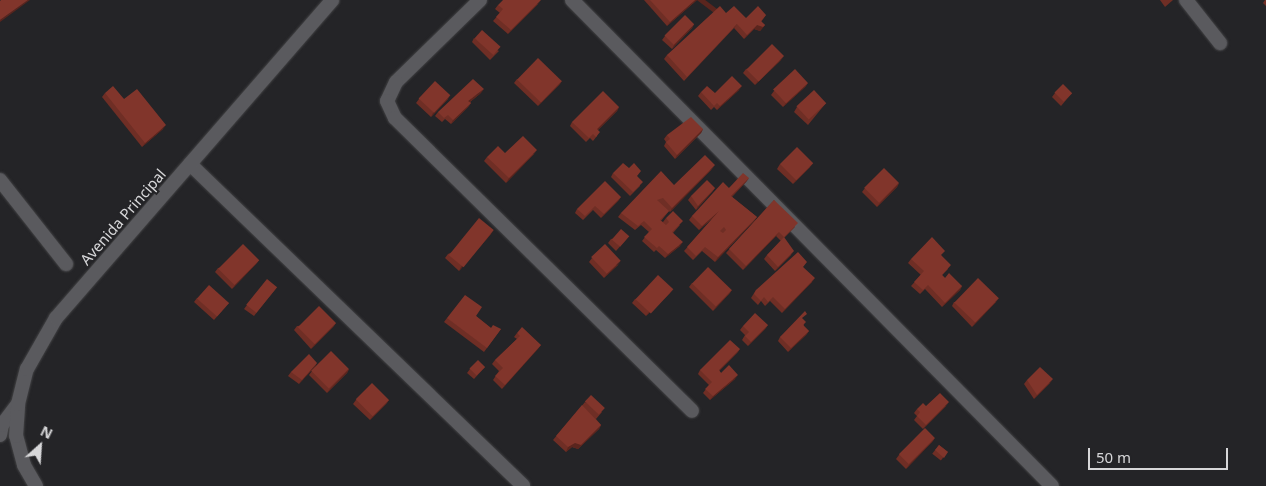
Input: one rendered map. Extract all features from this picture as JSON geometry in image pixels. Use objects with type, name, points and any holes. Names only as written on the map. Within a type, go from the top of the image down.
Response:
[{"type":"street","name":"Avenida Principal","points":[[36,486],[24,465],[16,436],[18,404],[27,369],[56,318],[332,0]]},
{"type":"street","points":[[480,0],[396,82],[387,101],[396,118],[692,411]]},
{"type":"street","points":[[572,0],[1052,486]]},
{"type":"street","points":[[1186,0],[1220,42]]},
{"type":"street","points":[[190,164],[523,486]]},
{"type":"street","points":[[0,180],[66,264]]},
{"type":"street","points":[[0,435],[2,425],[18,404]]},
{"type":"building","points":[[1,0],[28,0],[0,20]]},
{"type":"building","points":[[503,0],[541,0],[511,30],[496,17],[503,9],[498,5]]},
{"type":"building","points":[[650,0],[695,0],[670,22]]},
{"type":"building","points":[[720,6],[726,13],[734,6],[746,18],[758,6],[766,15],[761,21],[765,25],[763,27],[757,25],[747,35],[737,24],[687,77],[667,55]]},
{"type":"building","points":[[685,15],[694,24],[674,45],[664,36]]},
{"type":"building","points":[[482,30],[501,47],[493,55],[475,38]]},
{"type":"building","points":[[772,44],[784,56],[759,81],[747,69]]},
{"type":"building","points":[[538,58],[562,81],[541,103],[517,80]]},
{"type":"building","points":[[795,69],[808,83],[786,103],[773,89]]},
{"type":"building","points":[[732,76],[742,86],[720,106],[717,103],[714,106],[701,92],[707,86],[715,93]]},
{"type":"building","points":[[473,79],[484,89],[468,101],[471,103],[453,120],[448,115],[444,118],[438,112]]},
{"type":"building","points":[[435,81],[450,95],[434,113],[419,99]]},
{"type":"building","points":[[1063,84],[1072,93],[1064,102],[1055,92]]},
{"type":"building","points":[[113,86],[124,99],[137,89],[166,125],[145,143],[105,93]]},
{"type":"building","points":[[814,90],[826,103],[809,120],[796,106]]},
{"type":"building","points":[[603,91],[619,107],[597,129],[600,132],[596,137],[593,134],[589,138],[572,122]]},
{"type":"building","points":[[691,117],[703,129],[677,155],[666,142],[670,139],[667,135]]},
{"type":"building","points":[[523,136],[537,150],[509,178],[487,157],[498,146],[505,153]]},
{"type":"building","points":[[797,147],[813,163],[796,180],[780,164]]},
{"type":"building","points":[[705,155],[715,165],[672,208],[663,198],[657,200],[669,211],[660,220],[666,225],[669,222],[666,218],[673,211],[683,221],[672,232],[683,242],[668,254],[644,237],[652,229],[644,221],[638,226],[621,213],[661,171],[674,185]]},
{"type":"building","points":[[623,163],[629,168],[634,163],[641,171],[637,176],[643,182],[633,192],[613,173]]},
{"type":"building","points":[[884,168],[899,183],[879,203],[864,188]]},
{"type":"building","points":[[743,173],[749,178],[731,196],[757,217],[718,257],[705,247],[696,256],[687,247],[719,211],[702,226],[692,216],[723,182],[729,188]],"holes":[[[724,227],[726,230],[723,233],[720,231]]]},
{"type":"building","points":[[707,180],[715,188],[698,206],[691,196]]},
{"type":"building","points":[[605,181],[621,197],[604,214],[595,206],[585,216],[577,209]]},
{"type":"building","points":[[774,200],[798,223],[784,237],[779,232],[746,266],[729,249]]},
{"type":"building","points":[[479,218],[494,230],[464,267],[449,255]]},
{"type":"building","points":[[621,229],[629,236],[620,247],[612,240]]},
{"type":"building","points":[[784,237],[794,251],[778,267],[767,255]]},
{"type":"building","points":[[932,237],[945,251],[941,255],[951,265],[942,275],[945,278],[949,273],[962,286],[945,303],[928,285],[923,290],[914,282],[924,271],[911,259]]},
{"type":"building","points":[[243,244],[259,260],[235,285],[218,269]]},
{"type":"building","points":[[605,244],[621,261],[607,274],[591,257]]},
{"type":"building","points":[[798,252],[807,262],[803,267],[815,278],[785,309],[773,297],[768,302],[764,297],[761,301],[754,294],[756,290]]},
{"type":"building","points":[[708,267],[732,290],[716,306],[692,284]]},
{"type":"building","points":[[658,275],[673,289],[651,313],[635,299]]},
{"type":"building","points":[[978,278],[999,298],[975,323],[954,302]]},
{"type":"building","points":[[267,279],[277,287],[256,313],[246,305]]},
{"type":"building","points":[[209,285],[229,303],[217,316],[197,298]]},
{"type":"building","points":[[465,295],[482,307],[476,316],[491,328],[493,325],[501,329],[487,348],[447,318]]},
{"type":"building","points":[[319,306],[336,323],[315,344],[298,327]]},
{"type":"building","points":[[805,311],[807,314],[802,318],[806,322],[803,325],[809,331],[791,348],[780,337]]},
{"type":"building","points":[[755,313],[768,325],[751,342],[745,336],[749,332],[743,326]]},
{"type":"building","points":[[522,327],[541,345],[505,385],[495,376],[503,368],[495,360],[520,336],[517,333]]},
{"type":"building","points":[[730,340],[740,349],[719,370],[721,373],[729,365],[738,375],[713,396],[705,389],[712,382],[700,370]]},
{"type":"building","points":[[331,351],[349,369],[329,388],[311,371]]},
{"type":"building","points":[[309,354],[317,363],[302,380],[291,372]]},
{"type":"building","points":[[478,360],[485,367],[477,376],[470,368]]},
{"type":"building","points":[[1040,367],[1053,379],[1037,395],[1027,380]]},
{"type":"building","points":[[372,383],[389,400],[373,416],[356,399]]},
{"type":"building","points":[[940,393],[949,402],[926,425],[917,416],[920,412],[917,409],[923,403],[926,406]]},
{"type":"building","points":[[591,395],[605,408],[599,415],[585,402]]},
{"type":"building","points":[[582,405],[601,425],[581,445],[575,443],[568,447],[556,436]]},
{"type":"building","points":[[925,428],[935,438],[909,464],[899,454]]},
{"type":"building","points":[[939,445],[948,452],[944,458],[935,450]]}]
